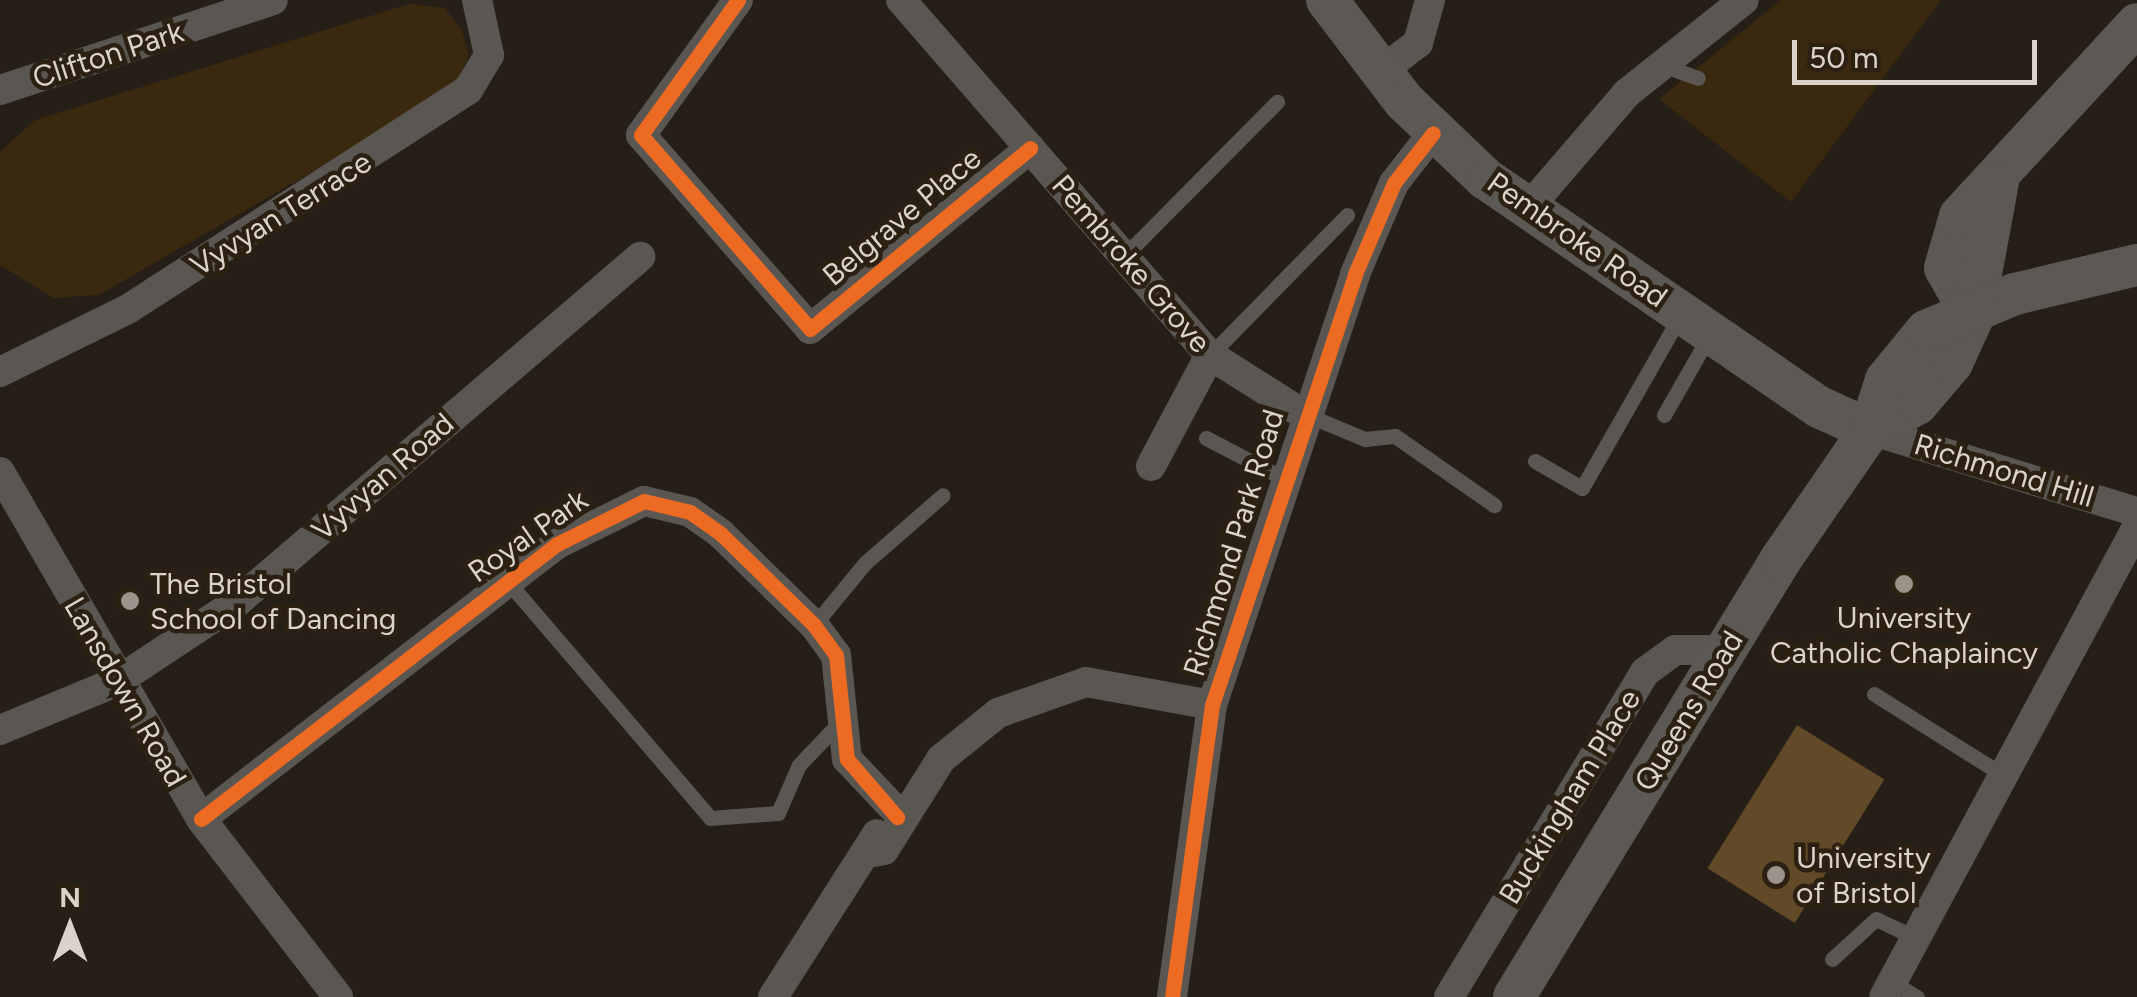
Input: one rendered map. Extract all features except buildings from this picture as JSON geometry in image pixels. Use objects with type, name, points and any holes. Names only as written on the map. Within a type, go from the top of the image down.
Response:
[{"type":"main road","name":"Pembroke Road","points":[[1327,0],[1380,72],[1433,133],[1529,206],[1819,407],[1870,430]]},
{"type":"main road","name":"Queens Road","points":[[1514,997],[1727,650],[1870,430],[1917,404],[1952,363],[1972,317],[1998,182],[2137,24]]},
{"type":"main road","points":[[1972,317],[2015,294],[2137,265]]},
{"type":"main road","points":[[1972,317],[2022,322],[2137,278]]},
{"type":"street","name":"Clifton Park","points":[[0,90],[272,0]]},
{"type":"street","name":"Vyvyan Terrace","points":[[0,372],[128,309],[468,90],[489,55],[477,0]]},
{"type":"street","name":"Belgrave Place","points":[[738,0],[641,135],[810,329],[1030,148]]},
{"type":"street","name":"Pembroke Grove","points":[[900,0],[1210,355],[1303,414]]},
{"type":"street","points":[[1380,72],[1418,43],[1430,0]]},
{"type":"street","points":[[1529,206],[1662,65],[1744,0]]},
{"type":"street","name":"Richmond Park Road","points":[[1172,997],[1212,704],[1303,414],[1394,182],[1433,133]]},
{"type":"street","name":"Vyvyan Road","points":[[0,730],[116,682],[237,602],[640,258]]},
{"type":"street","points":[[1150,466],[1210,355]]},
{"type":"street","name":"Richmond Hill","points":[[1870,430],[2137,512]]},
{"type":"street","name":"Lansdown Road","points":[[0,472],[116,682],[201,820],[338,997]]},
{"type":"street","name":"Royal Park","points":[[201,820],[508,582],[620,506],[666,502],[721,534],[814,625],[836,656],[846,759],[898,816]]},
{"type":"street","points":[[1898,992],[1916,938],[2137,528]]},
{"type":"street","name":"Buckingham Place","points":[[1449,997],[1645,672],[1676,650],[1727,650]]},
{"type":"street","points":[[773,997],[874,852],[886,820],[898,816],[941,759],[998,713],[1059,687],[1118,681],[1212,704]]},
{"type":"lane","points":[[1662,65],[1698,78]]},
{"type":"lane","points":[[1124,255],[1277,102]]},
{"type":"lane","points":[[1210,355],[1347,215]]},
{"type":"lane","points":[[1664,416],[1696,322]]},
{"type":"lane","points":[[1535,461],[1582,488],[1696,322]]},
{"type":"lane","points":[[1303,414],[1365,439],[1395,436],[1494,505]]},
{"type":"lane","points":[[1206,438],[1283,478]]},
{"type":"lane","points":[[814,625],[865,563],[942,495]]},
{"type":"lane","points":[[508,582],[710,818],[778,813],[799,765],[840,722]]},
{"type":"lane","points":[[1874,694],[2003,775]]},
{"type":"lane","points":[[1832,959],[1876,920],[1916,938]]},
{"type":"shaded area","points":[[1781,0],[1941,0],[1791,202],[1659,99]]},
{"type":"shaded area","points":[[409,4],[445,8],[462,31],[469,56],[452,91],[99,295],[53,298],[0,265],[0,152],[35,120]]},
{"type":"shaded area","points":[[1797,725],[1884,780],[1795,923],[1707,868]]},
{"type":"cycle path","points":[[738,0],[641,135],[810,329],[1030,148]]},
{"type":"cycle path","points":[[1172,997],[1212,705],[1355,274],[1394,183],[1433,133]]},
{"type":"cycle path","points":[[201,819],[557,544],[644,501],[690,512],[721,534],[814,625],[836,655],[847,759],[897,817]]},
{"type":"place","name":"University Catholic Chaplaincy","points":[[1904,584]]},
{"type":"place","name":"The Bristol School of Dancing","points":[[130,601]]},
{"type":"place","name":"University of Bristol","points":[[1776,875]]}]
